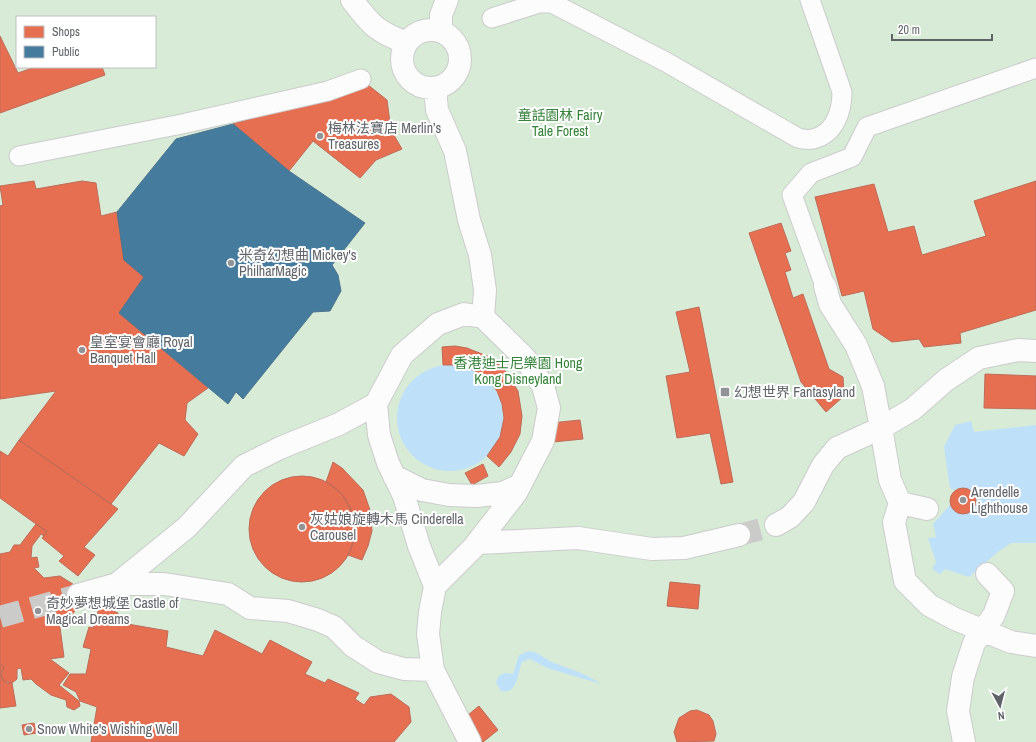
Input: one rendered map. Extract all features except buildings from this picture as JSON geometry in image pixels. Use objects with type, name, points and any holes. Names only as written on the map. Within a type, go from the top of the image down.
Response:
[{"type":"street","points":[[352,0],[369,22],[385,34],[407,43]]},
{"type":"street","points":[[441,31],[441,15],[447,0]]},
{"type":"street","points":[[432,30],[441,31],[449,36],[456,44],[460,52],[458,72],[452,80],[435,88],[416,84],[404,70],[403,56],[407,43],[414,36],[422,32],[432,30]]},
{"type":"street","points":[[435,88],[437,110],[455,151],[469,220],[480,255],[485,290],[483,317]]},
{"type":"street","points":[[825,286],[830,304],[856,345],[873,386],[890,480],[900,503],[894,522],[905,582],[929,605],[983,631],[1011,642],[1036,646]]},
{"type":"street","points":[[435,586],[476,543],[520,485],[543,441],[549,408],[543,386],[525,358],[483,317],[464,314],[438,324],[402,355],[376,404],[379,435],[394,476],[404,496],[435,586],[428,634],[433,670],[470,742]]},
{"type":"street","points":[[776,525],[790,517],[804,502],[823,465],[837,448],[881,428],[913,409],[946,380],[979,358],[1018,350],[1036,351]]},
{"type":"street","points":[[117,584],[187,527],[244,466],[280,448],[339,424],[376,404]]},
{"type":"street","points":[[394,476],[422,490],[449,495],[477,496],[503,493],[520,485]]},
{"type":"street","points":[[900,503],[927,509]]},
{"type":"street","points":[[476,543],[578,538],[652,549],[684,548],[739,535]]},
{"type":"street","points":[[964,742],[958,711],[963,677],[974,643],[994,615],[1003,591],[987,574]]},
{"type":"street","points":[[78,595],[117,584],[164,584],[228,594],[250,608],[288,610],[334,627],[353,646],[378,662],[404,669],[433,670]]},
{"type":"lane","points":[[492,18],[540,3],[552,3],[666,62],[798,138],[813,139],[830,129],[838,118],[842,104],[842,92],[810,0]]},
{"type":"lane","points":[[825,286],[792,195],[811,173],[852,157],[867,127],[1036,68]]},
{"type":"lane","points":[[19,156],[182,124],[328,91],[360,79]]},
{"type":"green space","name":"香港迪士尼樂園 Hong Kong Disneyland","points":[[0,0],[1036,0],[1036,742],[0,742]]},
{"type":"water","points":[[450,365],[470,369],[487,381],[499,398],[503,418],[499,438],[487,455],[470,467],[450,471],[430,467],[413,455],[401,438],[397,418],[401,398],[413,381],[430,369]]},
{"type":"water","points":[[971,421],[974,432],[1036,425],[1036,543],[1011,543],[969,577],[945,569],[940,574],[932,569],[936,562],[928,538],[936,537],[933,524],[950,505],[956,512],[965,514],[975,505],[976,500],[972,491],[967,488],[954,490],[950,488],[944,447],[955,425]]},
{"type":"water","points":[[529,651],[601,684],[547,668],[530,659],[522,662],[518,678],[513,688],[510,691],[505,692],[500,690],[496,682],[499,676],[504,673],[513,674],[519,655]]},
{"type":"tunnel","points":[[739,535],[776,525]]},
{"type":"tunnel","points":[[0,617],[78,595]]},
{"type":"place","name":"梅林法寶店 Merlin’s Treasures","points":[[320,136]]},
{"type":"place","name":"米奇幻想曲 Mickey's PhilharMagic","points":[[231,263]]},
{"type":"place","name":"皇室宴會廳 Royal Banquet Hall","points":[[82,350]]},
{"type":"place","name":"幻想世界 Fantasyland","points":[[725,392]]},
{"type":"place","name":"Arendelle Lighthouse","points":[[963,500]]},
{"type":"place","name":"灰姑娘旋轉木馬 Cinderella Carousel","points":[[302,527]]},
{"type":"place","name":"奇妙夢想城堡 Castle of Magical Dreams","points":[[38,611]]},
{"type":"place","name":"Snow White's Wishing Well","points":[[29,729]]},
{"type":"park label","name":"童話園林 Fairy Tale Forest","points":[[560,124]]}]
